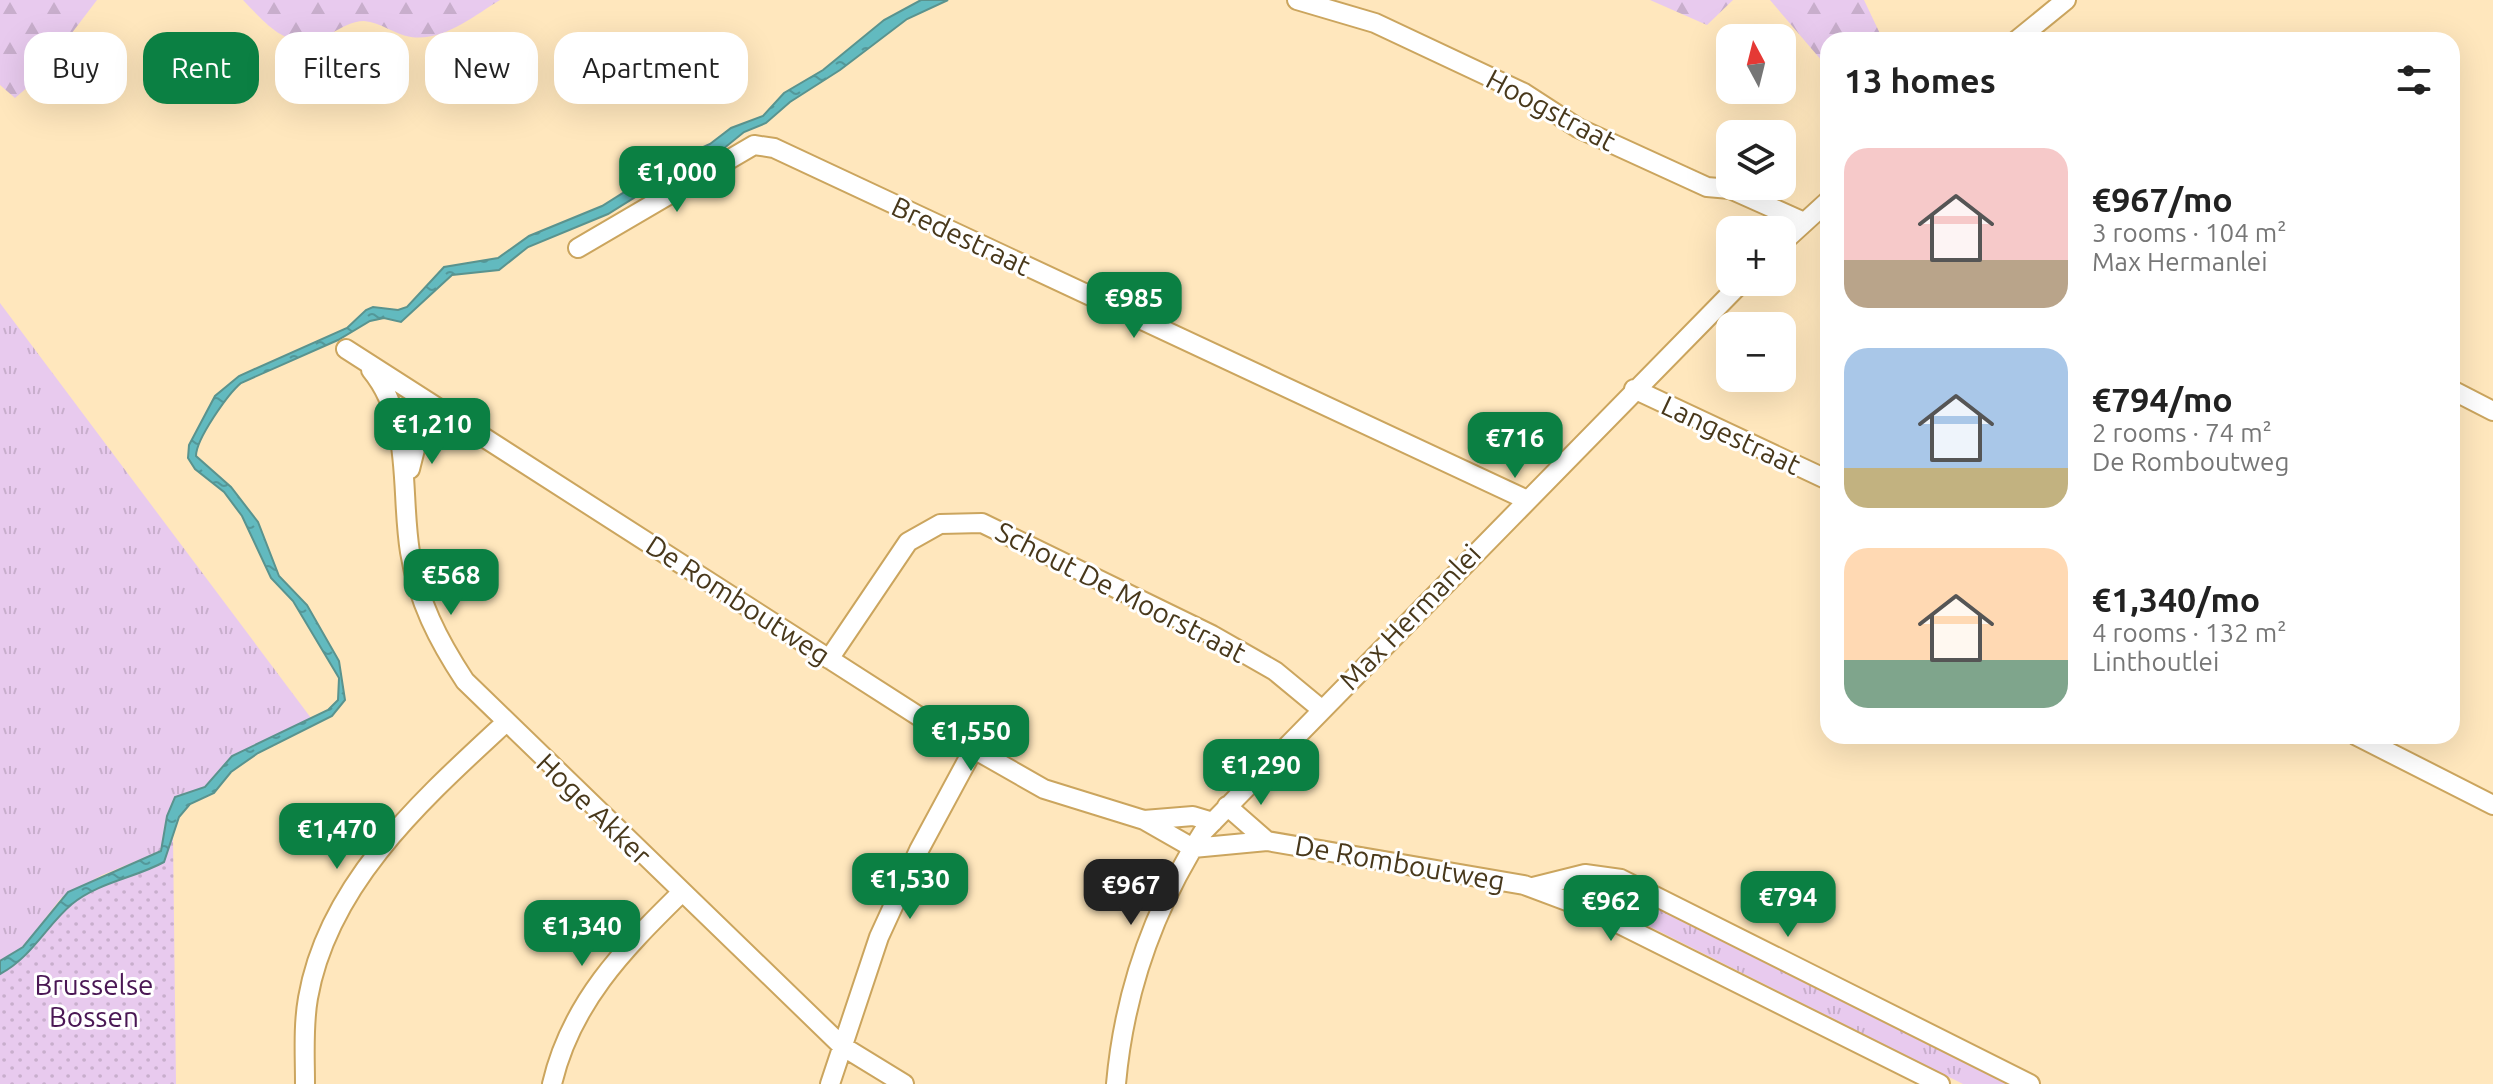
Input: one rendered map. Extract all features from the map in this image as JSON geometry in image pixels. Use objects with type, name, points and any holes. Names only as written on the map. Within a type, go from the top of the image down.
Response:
[{"type":"street","name":"Hoogstraat","points":[[1297,0],[1375,23],[1524,93],[1591,134],[1707,187],[1730,189],[1804,222]]},
{"type":"street","points":[[2027,32],[2066,0]]},
{"type":"street","name":"Bredestraat","points":[[578,248],[754,145],[774,148],[1525,499]]},
{"type":"street","points":[[1796,230],[1820,208]]},
{"type":"street","name":"Max Hermanlei","points":[[1116,1084],[1121,1042],[1137,974],[1162,908],[1193,848],[1213,822],[1525,499],[1728,296]]},
{"type":"street","name":"De Romboutweg","points":[[346,349],[973,750],[1044,789],[1144,820],[1193,848],[1267,841],[1533,887],[1591,910],[1940,1084]]},
{"type":"street","name":"Hoge Akker","points":[[364,362],[384,387],[397,418],[413,564],[429,621],[465,681],[680,894],[842,1046],[904,1084]]},
{"type":"street","name":"Langestraat","points":[[1634,389],[1820,476]]},
{"type":"street","points":[[2460,394],[2493,411]]},
{"type":"street","name":"Hoge Akker","points":[[405,507],[416,435],[427,420],[448,415]]},
{"type":"street","name":"Schout De Moorstraat","points":[[829,659],[908,542],[940,524],[982,523],[1212,635],[1275,671],[1321,709]]},
{"type":"street","points":[[305,1084],[308,999],[316,964],[342,901],[387,843],[505,723]]},
{"type":"street","points":[[2373,744],[2493,805]]},
{"type":"street","points":[[830,1084],[879,937],[919,850],[973,750]]},
{"type":"street","name":"De Romboutweg","points":[[1227,806],[1267,841]]},
{"type":"street","name":"De Romboutweg","points":[[1144,820],[1193,816],[1213,822]]},
{"type":"street","name":"De Romboutweg","points":[[1533,887],[1585,874],[1621,879],[2030,1084]]},
{"type":"street","points":[[552,1084],[570,1029],[604,973],[680,894]]},
{"type":"green space","points":[[0,0],[97,0],[73,32],[24,32],[24,90],[15,98],[0,85]]},
{"type":"green space","points":[[243,0],[500,0],[458,26],[444,32],[425,32],[423,37],[409,36],[409,32],[394,32],[364,21],[334,32],[277,32]]},
{"type":"green space","points":[[1650,0],[1733,0],[1707,25]]},
{"type":"green space","points":[[1770,0],[1864,0],[1879,32],[1820,32],[1820,59],[1796,30],[1796,24],[1790,24]]},
{"type":"green space","points":[[0,303],[311,718],[232,756],[205,787],[175,797],[167,816],[161,851],[102,875],[61,898],[23,947],[0,961]]},
{"type":"green space","points":[[410,398],[417,401],[420,408],[417,415],[410,418],[403,415],[400,408],[403,401]]},
{"type":"green space","name":"Brusselse Bossen","points":[[173,837],[176,1084],[0,1084],[0,974],[20,960],[80,898],[114,880],[162,864]]},
{"type":"green space","points":[[1604,880],[2017,1084],[1963,1084],[1577,890],[1579,883]]},
{"type":"water","points":[[921,0],[948,0],[907,19],[840,70],[790,102],[766,123],[744,132],[712,158],[674,173],[608,214],[528,247],[499,270],[452,275],[401,322],[384,318],[370,321],[338,340],[241,383],[235,389],[207,428],[196,456],[231,487],[258,522],[279,576],[307,605],[339,661],[345,700],[332,716],[258,753],[231,772],[214,793],[190,804],[179,817],[164,862],[105,885],[72,904],[30,951],[0,974],[0,961],[23,947],[68,892],[161,851],[167,816],[175,797],[205,787],[232,756],[328,710],[338,700],[339,678],[293,601],[271,578],[242,516],[224,492],[195,469],[188,458],[189,445],[215,396],[239,376],[347,328],[366,310],[373,307],[398,310],[407,307],[444,267],[498,258],[529,236],[602,206],[677,159],[710,144],[731,128],[763,116],[784,93],[823,70],[884,20]]}]
